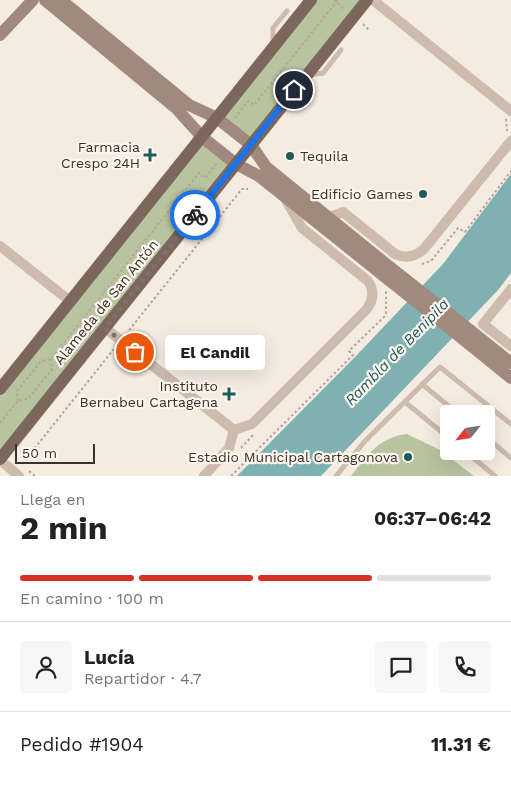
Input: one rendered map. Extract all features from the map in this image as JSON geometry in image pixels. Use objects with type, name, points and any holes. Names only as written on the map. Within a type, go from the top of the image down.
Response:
[{"type":"main road","points":[[45,0],[176,108],[202,137],[236,164],[259,176],[467,335],[511,363]]},
{"type":"main road","points":[[61,0],[189,104],[217,118],[251,145],[266,167],[328,218],[387,272]]},
{"type":"main road","name":"Alameda de San Antón","points":[[0,389],[311,0]]},
{"type":"main road","name":"Alameda de San Antón","points":[[0,460],[367,0]]},
{"type":"main road","points":[[0,35],[29,1]]},
{"type":"main road","points":[[467,335],[511,378]]},
{"type":"street","points":[[373,0],[511,111]]},
{"type":"street","points":[[328,218],[343,212],[398,256],[412,256],[424,249],[511,141]]},
{"type":"street","points":[[234,430],[252,424],[366,310],[372,298],[370,283],[302,228],[283,195]]},
{"type":"street","points":[[0,246],[70,302]]},
{"type":"street","points":[[511,289],[483,324],[511,346]]},
{"type":"street","points":[[105,328],[234,430]]},
{"type":"street","points":[[204,476],[229,448],[234,430]]},
{"type":"street","points":[[0,460],[17,474]]},
{"type":"lane","points":[[274,47],[273,28],[287,10]]},
{"type":"lane","points":[[306,76],[323,73],[341,50]]},
{"type":"lane","points":[[336,476],[365,441],[440,366],[511,424]]},
{"type":"lane","points":[[422,384],[447,405]]},
{"type":"lane","points":[[404,402],[440,431]]},
{"type":"lane","points":[[495,445],[511,458]]},
{"type":"lane","points":[[476,460],[495,476]]},
{"type":"path","points":[[233,120],[248,101],[254,105],[338,0]]},
{"type":"path","points":[[18,401],[17,391],[41,361],[51,359],[199,173],[205,178],[224,154]]},
{"type":"path","points":[[420,265],[431,261],[458,228],[465,232],[511,171]]},
{"type":"path","points":[[17,474],[120,341],[242,189],[248,189]]},
{"type":"path","points":[[231,476],[353,355],[349,351],[386,315],[386,291]]},
{"type":"path","points":[[0,423],[18,401],[28,399],[34,392],[52,369],[51,359]]},
{"type":"green space","points":[[311,0],[367,0],[251,145],[217,118]]},
{"type":"green space","points":[[202,137],[236,164],[0,459],[0,389]]},
{"type":"green space","name":"Estadio Municipal Cartagonova","points":[[407,434],[440,450],[440,460],[453,460],[474,476],[351,476],[374,449],[381,443]]},
{"type":"water","name":"Rambla de Benipila","points":[[511,174],[511,273],[498,290],[321,476],[237,476],[357,355],[443,264]]},
{"type":"way so far","points":[[135,352],[105,328],[195,215]]},
{"type":"place","name":"Farmacia Crespo 24H","points":[[150,155]]},
{"type":"place","name":"Tequila","points":[[290,156]]},
{"type":"place","name":"Edificio Games","points":[[423,194]]},
{"type":"place","name":"El Candil","points":[[135,352]]},
{"type":"place","name":"Instituto Bernabeu Cartagena","points":[[229,394]]},
{"type":"place","name":"Estadio Municipal Cartagonova","points":[[408,457]]},
{"type":"route","points":[[195,215],[294,90]]}]
